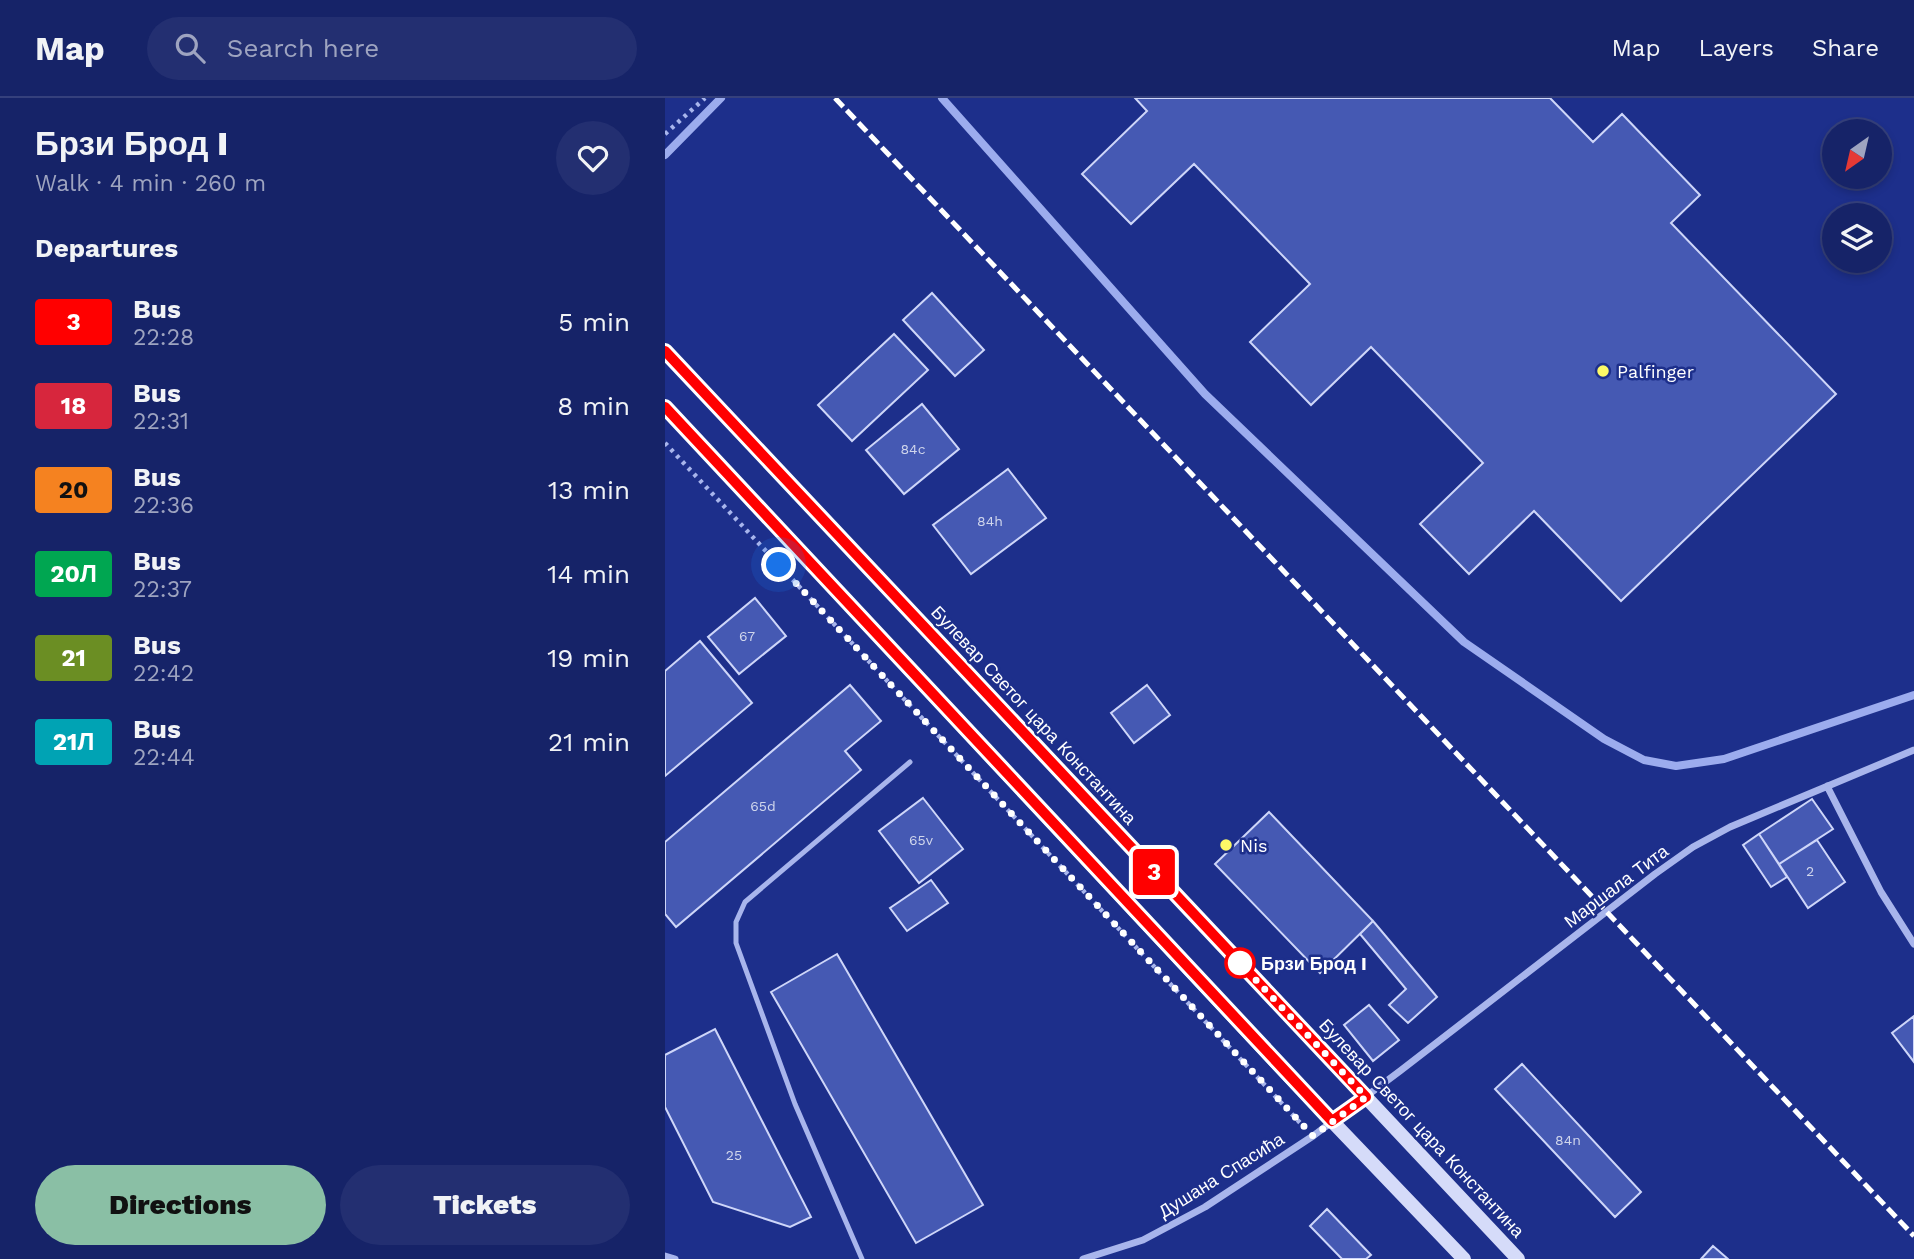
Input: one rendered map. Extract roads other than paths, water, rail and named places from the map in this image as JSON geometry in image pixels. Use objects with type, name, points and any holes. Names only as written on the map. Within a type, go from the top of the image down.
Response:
[{"type":"main road","name":"Булевар Светог цара Константина","points":[[665,351],[1518,1259]]},
{"type":"main road","points":[[665,407],[1464,1259]]},
{"type":"street","name":"Маршала Тита","points":[[1366,1097],[1693,847],[1730,827],[1914,750]]},
{"type":"street","points":[[1827,786],[1881,892],[1914,944]]},
{"type":"street","name":"Душана Спасића","points":[[1083,1259],[1143,1240],[1205,1207],[1313,1136],[1366,1097]]},
{"type":"street","points":[[665,1256],[675,1259]]},
{"type":"lane","points":[[862,1259],[795,1104],[736,943],[736,922],[745,902],[910,762]]},
{"type":"waterway","points":[[665,155],[721,98]]},
{"type":"waterway","points":[[942,98],[1205,394],[1464,642],[1604,739],[1644,760],[1676,766],[1724,759],[1914,695]]},
{"type":"railway","points":[[835,98],[1914,1236]]},
{"type":"place","name":"Palfinger","points":[[1603,371]]},
{"type":"place","name":"Nis","points":[[1226,845]]},
{"type":"place","name":"Брзи Брод I","points":[[1240,963]]}]
